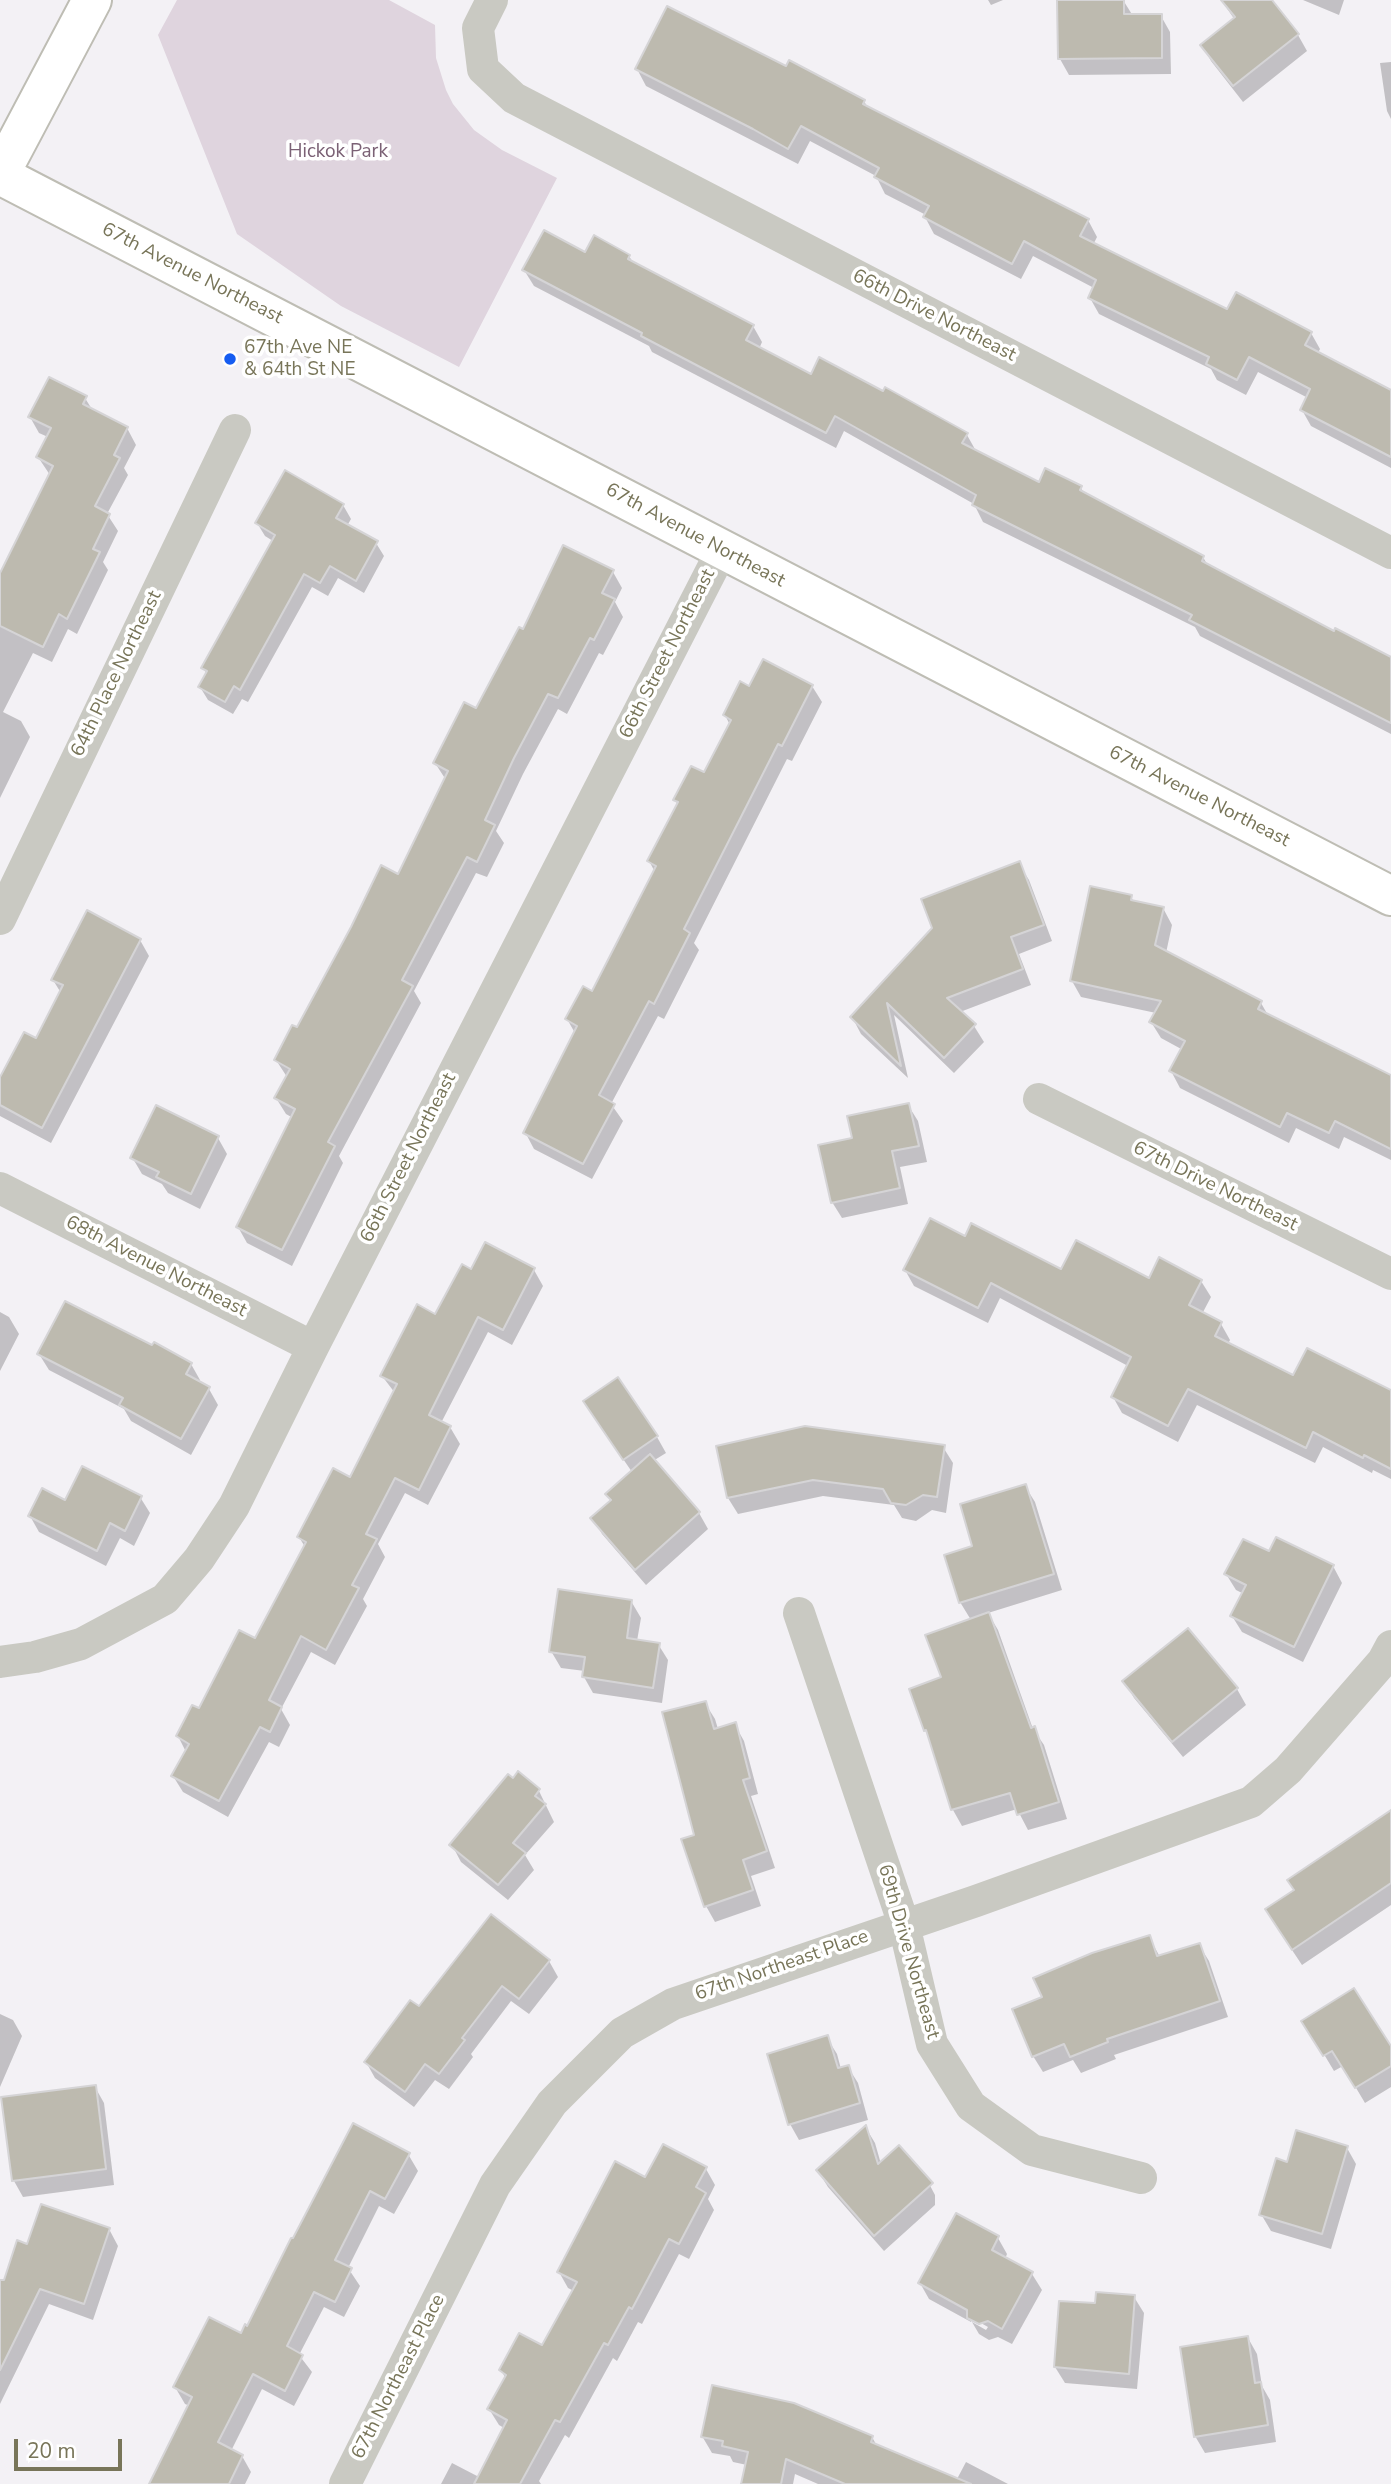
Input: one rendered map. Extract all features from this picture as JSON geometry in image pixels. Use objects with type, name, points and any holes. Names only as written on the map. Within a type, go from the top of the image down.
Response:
[{"type":"main road","points":[[0,175],[92,0]]},
{"type":"main road","name":"67th Avenue Northeast","points":[[0,175],[1391,896]]},
{"type":"street","name":"66th Drive Northeast","points":[[492,0],[478,28],[483,69],[514,98],[1391,553]]},
{"type":"street","name":"64th Place Northeast","points":[[0,919],[235,430]]},
{"type":"street","name":"66th Street Northeast","points":[[0,1662],[35,1657],[81,1644],[165,1599],[199,1559],[234,1506],[722,550]]},
{"type":"street","name":"67th Drive Northeast","points":[[1039,1099],[1391,1274]]},
{"type":"street","name":"68th Avenue Northeast","points":[[0,1188],[313,1347]]},
{"type":"street","name":"69th Drive Northeast","points":[[799,1613],[904,1925],[932,2044],[971,2106],[1032,2150],[1140,2178]]},
{"type":"street","name":"67th Northeast Place","points":[[345,2484],[495,2185],[552,2103],[622,2033],[673,2004],[1251,1802],[1289,1770],[1383,1661],[1391,1646]]},
{"type":"green space","name":"Hickok Park","points":[[177,0],[389,0],[435,25],[436,58],[446,90],[453,104],[474,130],[502,150],[557,178],[459,367],[341,306],[237,234],[158,35]]},
{"type":"building","points":[[1057,0],[1124,0],[1124,14],[1162,14],[1162,58],[1058,59]]},
{"type":"building","points":[[1221,0],[1272,0],[1299,34],[1233,86],[1200,45],[1235,17]]},
{"type":"building","points":[[667,6],[786,66],[789,60],[865,100],[863,104],[1089,219],[1080,236],[1227,309],[1236,292],[1312,332],[1305,345],[1391,390],[1391,457],[1300,410],[1310,389],[1249,357],[1237,380],[1206,364],[1209,357],[1088,298],[1096,280],[1024,241],[1012,264],[923,217],[929,206],[874,177],[879,168],[801,126],[788,149],[635,69]]},
{"type":"building","points":[[544,230],[585,252],[594,235],[630,255],[628,259],[754,325],[746,340],[811,374],[819,357],[883,391],[885,387],[968,433],[962,443],[1039,482],[1045,468],[1082,486],[1080,490],[1204,556],[1202,561],[1334,631],[1335,628],[1391,657],[1391,723],[1189,620],[1192,615],[972,505],[976,495],[835,416],[826,433],[522,270]]},
{"type":"building","points":[[49,377],[87,396],[83,404],[128,427],[114,455],[120,458],[95,506],[110,514],[93,549],[100,552],[67,619],[59,614],[43,647],[0,626],[0,573],[53,466],[36,457],[51,428],[28,417]]},
{"type":"building","points":[[285,470],[344,504],[336,518],[378,541],[356,581],[330,566],[320,583],[304,574],[240,690],[234,686],[225,702],[198,687],[207,671],[201,668],[275,535],[255,523]]},
{"type":"building","points":[[563,545],[614,570],[602,593],[615,599],[594,640],[590,638],[558,698],[548,694],[514,758],[485,820],[495,825],[477,862],[467,857],[402,980],[413,986],[328,1142],[335,1146],[282,1250],[236,1227],[295,1109],[274,1098],[290,1069],[274,1060],[292,1025],[297,1027],[381,865],[398,874],[448,771],[433,763],[464,702],[476,708],[519,627],[523,629]]},
{"type":"building","points":[[763,659],[813,685],[782,746],[778,744],[684,929],[690,933],[654,1004],[649,1001],[599,1095],[615,1104],[583,1164],[523,1133],[577,1026],[565,1019],[583,986],[592,991],[656,866],[647,861],[678,802],[673,800],[691,766],[704,772],[731,720],[723,715],[740,681],[749,686]]},
{"type":"building","points":[[1020,861],[1044,925],[1011,937],[1023,969],[947,998],[976,1024],[944,1058],[887,1003],[901,1066],[850,1017],[932,928],[921,899]]},
{"type":"building","points":[[1090,886],[1132,895],[1131,900],[1164,907],[1155,945],[1262,1001],[1258,1009],[1391,1075],[1391,1149],[1335,1121],[1329,1133],[1287,1113],[1280,1127],[1169,1071],[1185,1041],[1149,1022],[1161,1001],[1070,981]]},
{"type":"building","points":[[87,910],[141,939],[42,1128],[0,1105],[0,1077],[24,1032],[36,1038],[63,985],[51,980]]},
{"type":"building","points":[[909,1103],[919,1146],[892,1151],[900,1188],[831,1203],[818,1145],[852,1138],[847,1116]]},
{"type":"building","points":[[156,1105],[219,1136],[191,1194],[156,1177],[159,1172],[130,1158]]},
{"type":"building","points":[[930,1218],[965,1236],[971,1223],[1061,1269],[1076,1240],[1149,1278],[1159,1257],[1202,1280],[1189,1305],[1222,1322],[1215,1336],[1293,1375],[1307,1348],[1391,1390],[1391,1469],[1313,1432],[1306,1448],[1188,1389],[1168,1426],[1111,1397],[1131,1357],[991,1283],[978,1308],[903,1270]]},
{"type":"building","points":[[485,1242],[535,1268],[503,1330],[478,1317],[429,1415],[451,1426],[419,1490],[395,1478],[366,1534],[377,1539],[352,1585],[359,1588],[326,1650],[301,1636],[269,1700],[282,1707],[270,1732],[260,1727],[219,1801],[171,1776],[189,1744],[176,1736],[192,1705],[199,1708],[239,1630],[255,1638],[306,1542],[297,1537],[333,1468],[350,1477],[397,1384],[380,1376],[417,1304],[435,1314],[462,1264],[471,1269]]},
{"type":"building","points":[[65,1301],[152,1345],[154,1342],[192,1363],[186,1374],[210,1387],[181,1439],[119,1405],[123,1398],[37,1354]]},
{"type":"building","points":[[618,1377],[658,1436],[623,1460],[583,1401]]},
{"type":"building","points":[[805,1426],[945,1445],[937,1497],[923,1495],[906,1505],[891,1503],[883,1489],[813,1480],[727,1498],[716,1446]]},
{"type":"building","points":[[650,1454],[700,1512],[635,1570],[590,1518],[611,1500],[605,1494]]},
{"type":"building","points":[[82,1466],[142,1496],[125,1531],[110,1523],[97,1551],[28,1516],[42,1488],[65,1500]]},
{"type":"building","points":[[1026,1484],[1054,1574],[959,1603],[944,1555],[972,1546],[960,1504]]},
{"type":"building","points":[[1276,1537],[1334,1565],[1294,1647],[1230,1616],[1246,1585],[1224,1574],[1243,1539],[1269,1551]]},
{"type":"building","points":[[558,1589],[632,1600],[627,1638],[660,1643],[653,1688],[582,1677],[585,1657],[549,1652]]},
{"type":"building","points":[[989,1612],[1031,1728],[1035,1726],[1059,1802],[1017,1815],[1010,1793],[951,1810],[926,1730],[924,1731],[909,1689],[941,1677],[925,1635]]},
{"type":"building","points":[[1188,1628],[1238,1688],[1172,1742],[1122,1681]]},
{"type":"building","points":[[706,1701],[714,1729],[736,1722],[750,1778],[743,1780],[767,1851],[743,1860],[753,1890],[704,1907],[681,1839],[694,1835],[662,1712]]},
{"type":"building","points":[[518,1771],[540,1789],[535,1796],[546,1804],[513,1843],[526,1853],[498,1885],[449,1845],[508,1774],[513,1778]]},
{"type":"building","points":[[1391,1810],[1391,1883],[1292,1950],[1265,1909],[1294,1890],[1287,1880]]},
{"type":"building","points":[[491,1914],[550,1960],[519,1999],[502,1986],[462,2038],[465,2040],[439,2074],[425,2064],[405,2092],[364,2062],[410,2000],[419,2006]]},
{"type":"building","points":[[1150,1935],[1157,1956],[1200,1943],[1220,2001],[1107,2039],[1108,2042],[1070,2057],[1064,2044],[1032,2057],[1012,2009],[1042,1997],[1033,1978],[1092,1953]]},
{"type":"building","points":[[1354,1988],[1391,2046],[1391,2066],[1355,2088],[1332,2051],[1323,2056],[1301,2021]]},
{"type":"building","points":[[828,2035],[838,2068],[849,2065],[860,2103],[788,2125],[767,2054]]},
{"type":"building","points":[[96,2085],[106,2169],[12,2181],[1,2097]]},
{"type":"building","points":[[353,2123],[410,2153],[385,2199],[370,2191],[335,2260],[352,2268],[335,2302],[314,2292],[287,2346],[303,2355],[285,2391],[253,2374],[218,2442],[243,2455],[229,2484],[149,2484],[192,2397],[173,2387],[209,2317],[241,2333],[245,2324],[247,2326]]},
{"type":"building","points":[[866,2125],[878,2164],[899,2145],[933,2183],[874,2236],[816,2170]]},
{"type":"building","points":[[1296,2130],[1348,2146],[1322,2234],[1259,2215],[1276,2158],[1287,2162]]},
{"type":"building","points":[[663,2144],[707,2167],[696,2187],[706,2193],[679,2244],[669,2239],[632,2309],[629,2307],[608,2345],[604,2343],[560,2422],[555,2420],[520,2484],[474,2484],[507,2420],[487,2409],[506,2375],[499,2370],[519,2333],[542,2345],[577,2282],[557,2272],[615,2161],[645,2177]]},
{"type":"building","points":[[41,2204],[110,2228],[84,2304],[40,2289],[0,2370],[0,2280],[4,2280],[17,2240],[27,2244]]},
{"type":"building","points":[[956,2213],[999,2236],[992,2250],[1033,2272],[1002,2329],[988,2321],[979,2324],[967,2318],[967,2310],[918,2283]]},
{"type":"building","points":[[1096,2292],[1135,2295],[1129,2374],[1054,2367],[1059,2301],[1095,2303]]},
{"type":"building","points":[[1248,2336],[1255,2383],[1261,2382],[1268,2425],[1194,2437],[1180,2347]]},
{"type":"building","points":[[712,2385],[794,2403],[873,2436],[871,2442],[971,2484],[845,2484],[786,2459],[781,2484],[741,2484],[748,2452],[722,2446],[723,2441],[701,2437]]},
{"type":"place","name":"67th Ave NE & 64th St NE","points":[[230,359]]}]
